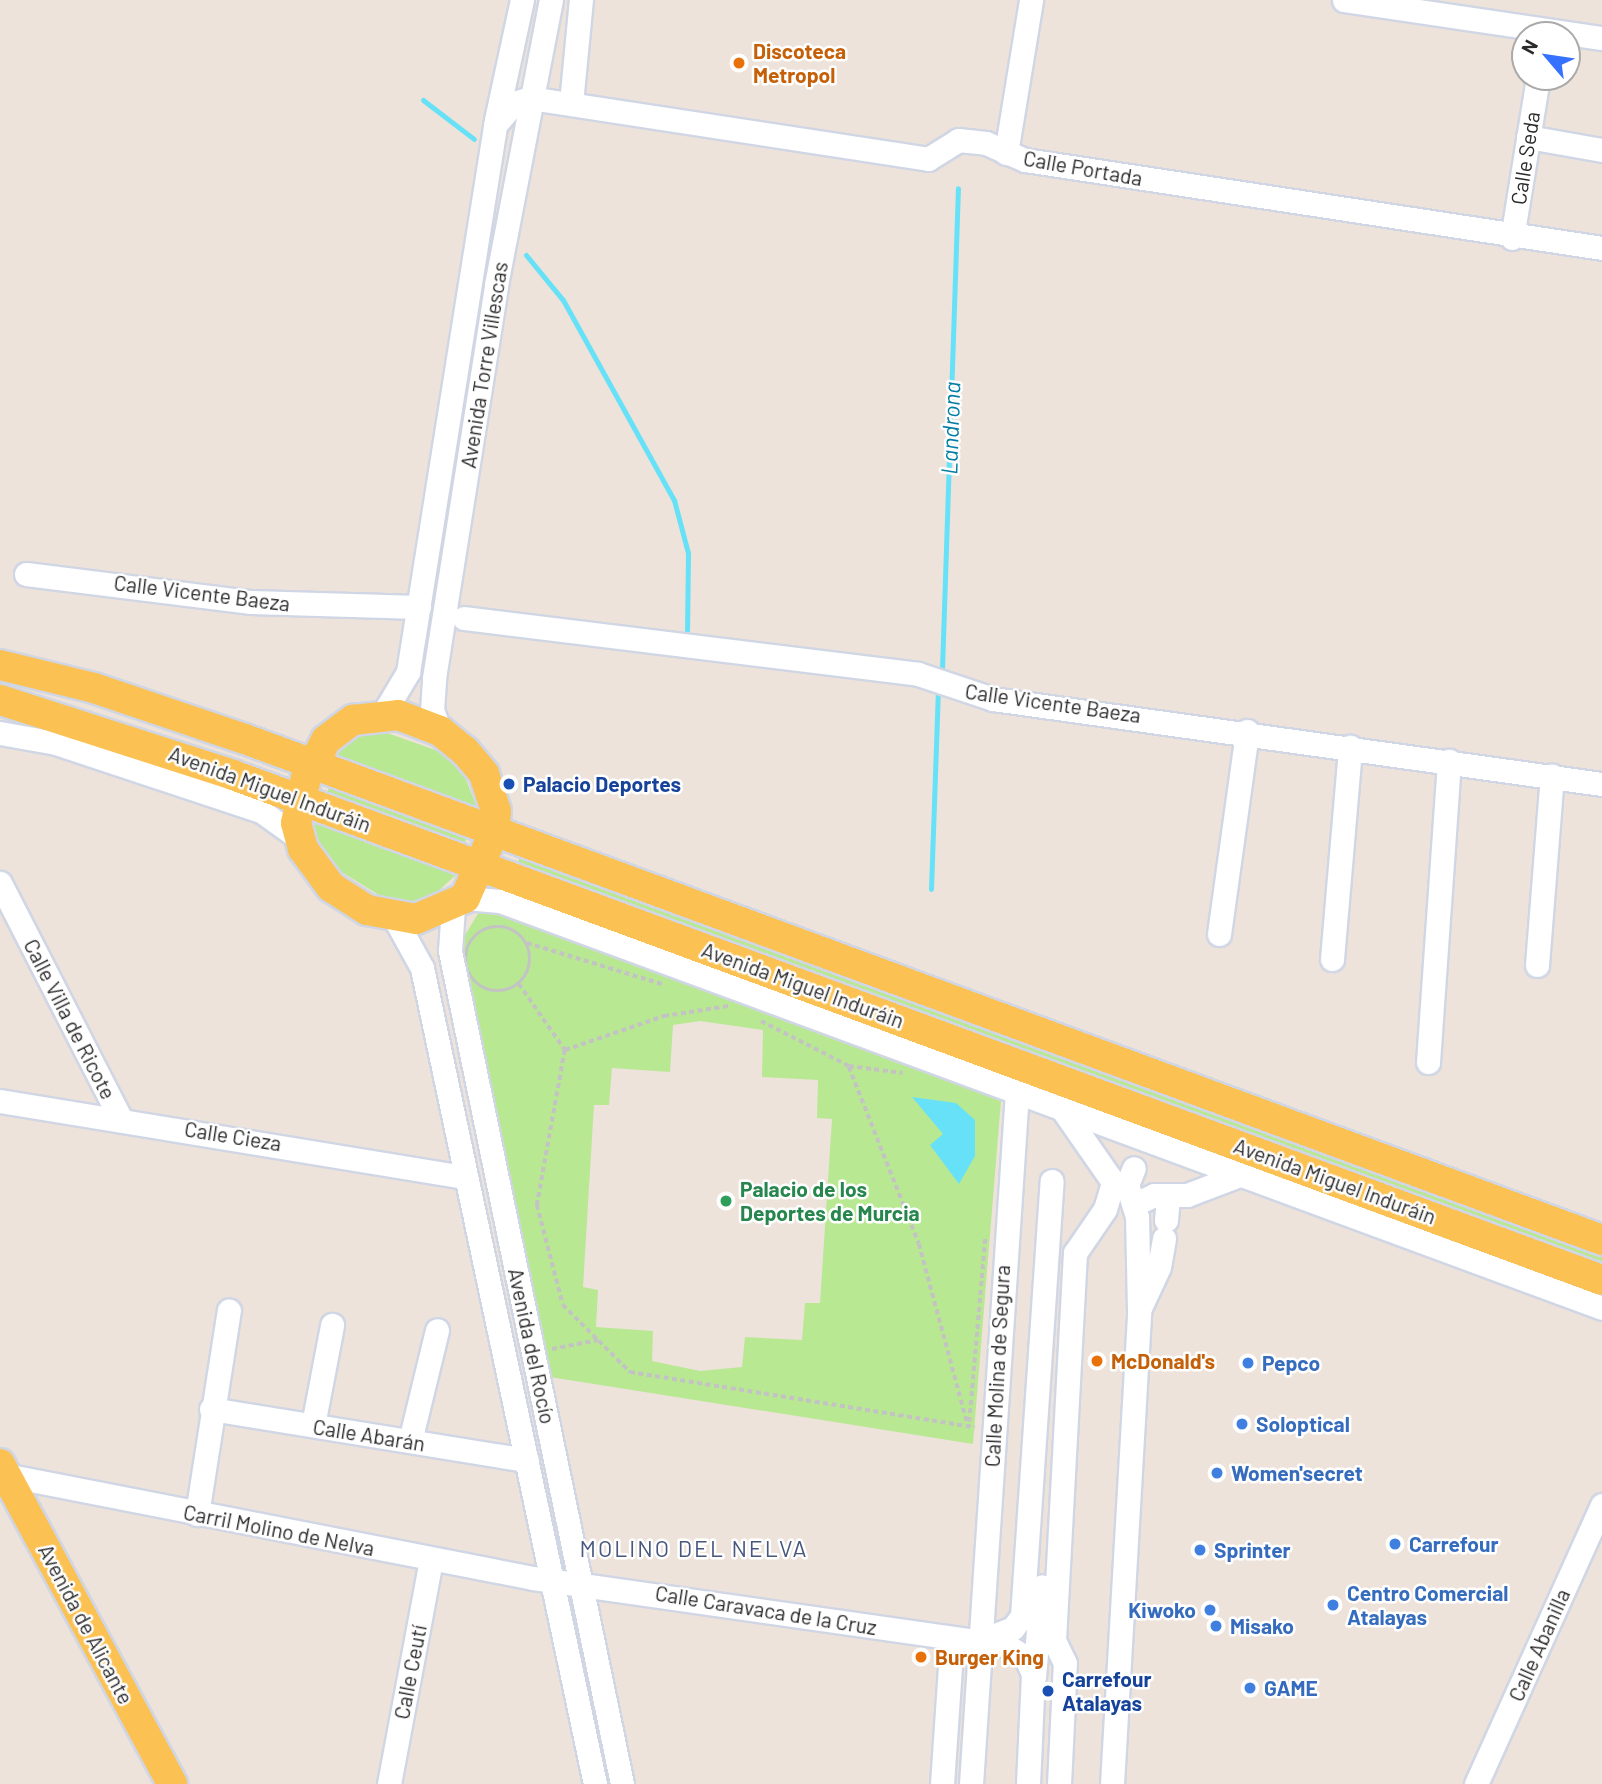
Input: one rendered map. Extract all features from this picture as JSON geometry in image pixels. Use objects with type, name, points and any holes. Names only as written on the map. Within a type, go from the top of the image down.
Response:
[{"type":"main road","name":"Avenida Miguel Induráin","points":[[0,665],[94,688],[312,764],[1602,1240]]},
{"type":"main road","name":"Avenida Miguel Induráin","points":[[0,700],[106,730],[299,799],[1602,1280]]},
{"type":"main road","points":[[383,714],[440,732],[484,774],[494,799],[494,832],[482,866],[459,902],[428,918],[395,919],[331,887],[300,839],[299,799],[312,764],[345,724],[383,714]]},
{"type":"main road","name":"Avenida de Alicante","points":[[2,1471],[172,1784]]},
{"type":"street","name":"Avenida Torre Villescas","points":[[383,714],[408,672],[495,125],[522,0]]},
{"type":"street","points":[[495,125],[513,103],[530,98],[519,84],[533,0]]},
{"type":"street","name":"Avenida Torre Villescas","points":[[440,732],[432,710],[434,678],[530,98],[551,0]]},
{"type":"street","points":[[571,103],[581,0]]},
{"type":"street","points":[[1006,153],[1031,0]]},
{"type":"street","points":[[1344,0],[1602,38]]},
{"type":"street","name":"Calle Seda","points":[[1511,238],[1536,91]]},
{"type":"street","name":"Calle Portada","points":[[530,98],[928,159],[957,139],[1006,153],[1511,238],[1602,248]]},
{"type":"street","points":[[1528,137],[1602,150]]},
{"type":"street","name":"Calle Vicente Baeza","points":[[26,574],[251,602],[419,607]]},
{"type":"street","name":"Calle Vicente Baeza","points":[[464,618],[918,674],[993,699],[1247,731],[1602,783]]},
{"type":"street","points":[[1219,934],[1247,731]]},
{"type":"street","points":[[0,733],[56,743],[261,811],[300,839]]},
{"type":"street","points":[[1332,959],[1350,747]]},
{"type":"street","points":[[1428,1062],[1450,761]]},
{"type":"street","points":[[1537,965],[1552,776]]},
{"type":"street","name":"Calle Villa de Ricote","points":[[0,883],[121,1119]]},
{"type":"street","points":[[459,902],[500,901],[1602,1308]]},
{"type":"street","name":"Avenida del Rocío","points":[[459,902],[450,951],[622,1784]]},
{"type":"street","name":"Avenida del Rocío","points":[[395,919],[419,952],[595,1784]]},
{"type":"street","name":"Calle Molina de Segura","points":[[971,1784],[1017,1092]]},
{"type":"street","name":"Calle Cieza","points":[[0,1101],[465,1177]]},
{"type":"street","points":[[1059,1784],[1065,1663],[1054,1640],[1075,1253],[1105,1209],[1113,1182],[1062,1109]]},
{"type":"street","points":[[465,1177],[479,1158],[496,1169]]},
{"type":"street","points":[[1112,1784],[1139,1310],[1135,1204],[1127,1185],[1134,1168]]},
{"type":"street","points":[[1135,1204],[1168,1195],[1187,1195],[1240,1175]]},
{"type":"street","points":[[979,1641],[1013,1628],[1023,1616],[1052,1181]]},
{"type":"street","points":[[1139,1310],[1160,1267],[1168,1195]]},
{"type":"street","points":[[197,1514],[211,1409],[229,1310]]},
{"type":"street","points":[[313,1425],[332,1325]]},
{"type":"street","points":[[410,1441],[437,1330]]},
{"type":"street","name":"Calle Abarán","points":[[211,1409],[527,1460]]},
{"type":"street","points":[[1028,1784],[1033,1690],[1054,1456]]},
{"type":"street","name":"Carril Molino de Nelva","points":[[2,1471],[197,1514],[430,1560],[553,1581]]},
{"type":"street","name":"Calle Abanilla","points":[[1476,1784],[1602,1505]]},
{"type":"street","name":"Calle Ceutí","points":[[389,1784],[430,1560]]},
{"type":"street","name":"Calle Caravaca de la Cruz","points":[[553,1581],[979,1641]]},
{"type":"street","points":[[942,1784],[952,1638]]},
{"type":"street","points":[[979,1641],[1021,1652],[1033,1690]]},
{"type":"path","points":[[527,943],[531,967],[519,984],[501,991],[477,984],[463,965],[481,932],[499,927],[527,943],[668,986]]},
{"type":"path","points":[[519,984],[565,1050],[537,1205],[563,1305],[630,1372],[968,1426]]},
{"type":"path","points":[[565,1050],[664,1016],[732,1006],[706,998]]},
{"type":"path","points":[[755,1018],[849,1066],[914,1076]]},
{"type":"path","points":[[849,1066],[919,1244],[968,1426]]},
{"type":"path","points":[[968,1426],[986,1232]]},
{"type":"path","points":[[534,1353],[598,1340]]},
{"type":"green space","points":[[376,729],[441,752],[463,772],[477,808],[332,758],[339,744]]},
{"type":"green space","points":[[330,784],[467,836],[464,846],[327,794]]},
{"type":"green space","points":[[315,822],[458,873],[434,895],[406,903],[379,895],[335,868],[315,838]]},
{"type":"green space","points":[[521,856],[1602,1255],[1602,1268],[515,867]]},
{"type":"green space","points":[[492,906],[985,1088],[1001,1100],[973,1444],[550,1377],[459,945],[479,912]],"holes":[[[700,1021],[763,1030],[762,1077],[818,1080],[817,1118],[832,1119],[820,1303],[805,1303],[802,1340],[745,1337],[742,1367],[700,1371],[652,1361],[653,1331],[596,1327],[598,1290],[583,1287],[594,1105],[609,1105],[612,1068],[670,1072],[673,1025]]]},
{"type":"water","points":[[912,1097],[956,1103],[975,1120],[975,1156],[959,1184],[930,1145],[943,1134]]},
{"type":"waterway","name":"Landrona","points":[[423,100],[474,139]]},
{"type":"waterway","name":"Landrona","points":[[942,669],[958,188]]},
{"type":"waterway","name":"Landrona","points":[[526,255],[563,300],[674,500],[688,553],[687,630]]},
{"type":"waterway","name":"Landrona","points":[[931,889],[938,690]]},
{"type":"place","name":"Discoteca Metropol","points":[[739,63]]},
{"type":"place","name":"Palacio Deportes","points":[[509,784]]},
{"type":"place","name":"Palacio de los Deportes de Murcia","points":[[726,1201]]},
{"type":"place","name":"McDonald's","points":[[1097,1361]]},
{"type":"place","name":"Pepco","points":[[1248,1363]]},
{"type":"place","name":"Soloptical","points":[[1242,1424]]},
{"type":"place","name":"Women'secret","points":[[1217,1473]]},
{"type":"place","name":"Carrefour","points":[[1395,1544]]},
{"type":"place","name":"Sprinter","points":[[1200,1550]]},
{"type":"place","name":"Centro Comercial Atalayas","points":[[1333,1605]]},
{"type":"place","name":"Kiwoko","points":[[1210,1610]]},
{"type":"place","name":"Misako","points":[[1216,1626]]},
{"type":"place","name":"Burger King","points":[[921,1657]]},
{"type":"place","name":"GAME","points":[[1250,1688]]},
{"type":"place","name":"Carrefour Atalayas","points":[[1048,1691]]},
{"type":"district","name":"MOLINO DEL NELVA","points":[[694,1548]]}]
